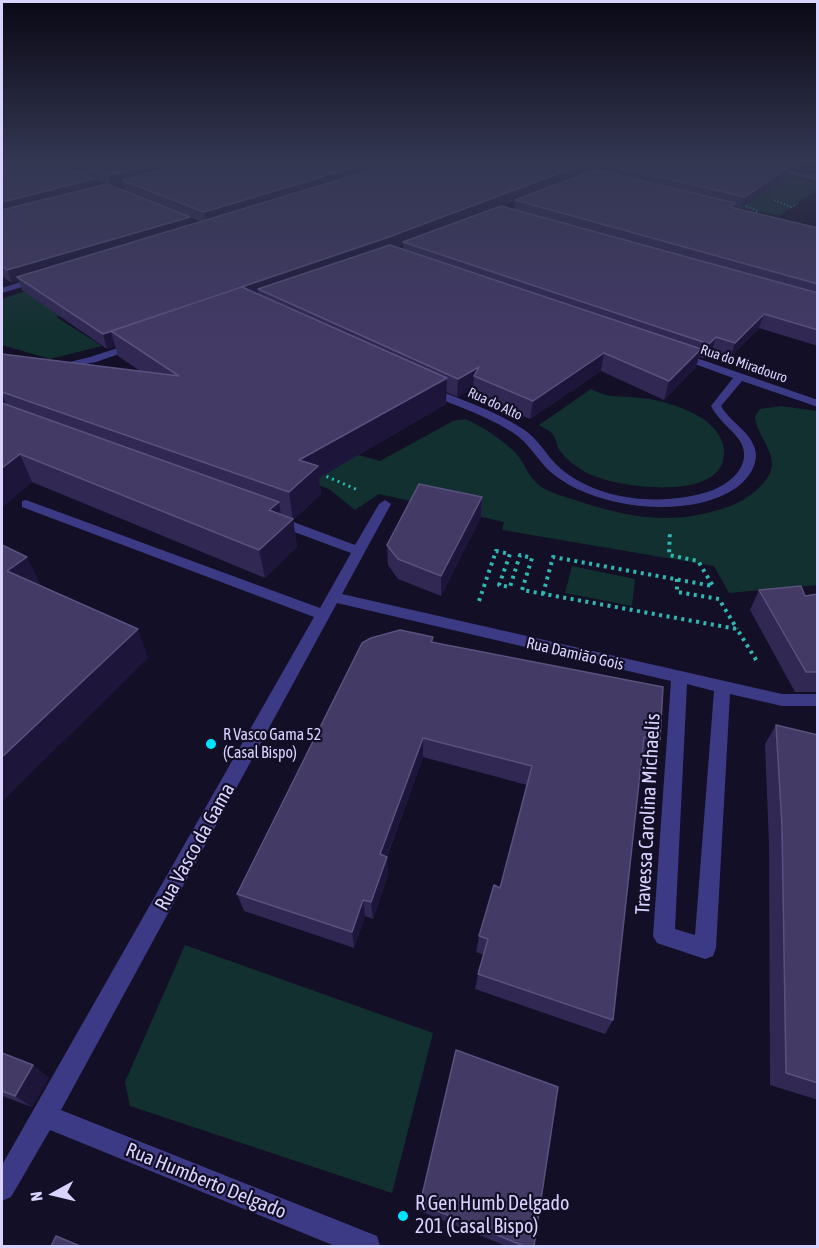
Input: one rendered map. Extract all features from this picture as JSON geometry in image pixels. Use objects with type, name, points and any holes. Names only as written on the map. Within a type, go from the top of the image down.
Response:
[{"type":"street","points":[[2,291],[46,277]]},
{"type":"street","points":[[40,365],[50,367],[92,360],[147,341]]},
{"type":"street","name":"Rua do Miradouro","points":[[672,353],[818,404]]},
{"type":"street","name":"Rua do Alto","points":[[418,385],[525,435],[546,463],[562,476],[586,488],[639,502],[671,502],[700,498],[720,491],[745,472],[750,459],[748,447],[742,436],[716,406],[740,376]]},
{"type":"street","name":"Rua Damião Gois","points":[[26,504],[328,606],[454,627],[782,700],[818,700]]},
{"type":"street","name":"Rua Vasco da Gama","points":[[2,1188],[45,1116],[385,504]]},
{"type":"street","points":[[258,514],[359,551]]},
{"type":"street","name":"Travessa Carolina Michaelis","points":[[679,677],[664,936],[705,948],[722,687]]},
{"type":"street","name":"Rua Humberto Delgado","points":[[45,1116],[367,1246]]},
{"type":"path","points":[[320,474],[342,481],[385,504]]},
{"type":"path","points":[[543,594],[553,557],[713,586],[698,561],[669,555],[671,502]]},
{"type":"path","points":[[454,627],[476,610],[496,551],[510,554],[499,585],[510,587],[520,555],[532,558],[522,590],[737,629]]},
{"type":"path","points":[[677,579],[677,592],[719,599],[782,700]]},
{"type":"green space","points":[[56,280],[92,305],[56,317],[102,346],[50,359],[2,345],[2,299]]},
{"type":"green space","points":[[591,389],[610,396],[666,403],[700,417],[714,428],[720,437],[724,454],[719,469],[708,479],[692,484],[653,487],[616,482],[580,469],[560,450],[553,434],[539,425]]},
{"type":"green space","points":[[65,397],[167,402],[380,461],[453,421],[467,420],[510,447],[540,486],[558,495],[598,507],[655,518],[674,518],[713,512],[746,498],[764,482],[772,463],[756,422],[755,416],[760,409],[781,406],[817,411],[817,585],[729,593],[714,566],[502,530],[504,522],[379,494],[355,510],[329,489]]},
{"type":"green space","points":[[572,566],[635,579],[632,606],[565,593]]},
{"type":"green space","points":[[185,945],[433,1033],[392,1193],[130,1106],[125,1082]]},
{"type":"building","points":[[2,221],[175,221],[7,270],[2,266]]},
{"type":"building","points":[[202,221],[431,221],[103,334],[17,277]]},
{"type":"building","points":[[460,221],[557,221],[818,293],[818,330],[764,314],[735,343],[716,337],[709,344],[403,242]]},
{"type":"building","points":[[592,221],[790,221],[818,228],[818,284]]},
{"type":"building","points":[[390,245],[701,349],[669,381],[604,353],[533,401],[474,376],[479,367],[458,379],[258,289]]},
{"type":"building","points":[[242,287],[447,378],[299,460],[318,466],[289,492],[2,392],[2,354],[179,376],[111,331]]},
{"type":"building","points":[[2,403],[279,502],[269,510],[293,519],[259,550],[20,454],[2,468]]},
{"type":"building","points":[[419,484],[482,497],[441,576],[398,559],[387,545]]},
{"type":"building","points":[[2,545],[27,557],[7,571],[138,629],[2,757]]},
{"type":"building","points":[[801,586],[805,596],[818,594],[818,672],[806,672],[759,590]]},
{"type":"building","points":[[400,630],[433,637],[431,642],[663,687],[660,740],[644,737],[613,1020],[478,974],[488,939],[479,936],[494,885],[500,888],[532,766],[423,738],[380,854],[387,857],[371,902],[363,900],[352,932],[237,894],[362,643],[371,638]]},
{"type":"building","points":[[776,725],[818,735],[818,1083],[786,1073],[782,826]]},
{"type":"building","points":[[456,1050],[558,1087],[534,1246],[524,1246],[420,1204]]},
{"type":"building","points":[[2,1053],[33,1065],[15,1096],[2,1091]]},
{"type":"building","points":[[56,1236],[80,1246],[51,1246]]},
{"type":"place","name":"R Vasco Gama 52 (Casal Bispo)","points":[[211,744]]},
{"type":"place","name":"R Gen Humb Delgado 201 (Casal Bispo)","points":[[403,1216]]}]
